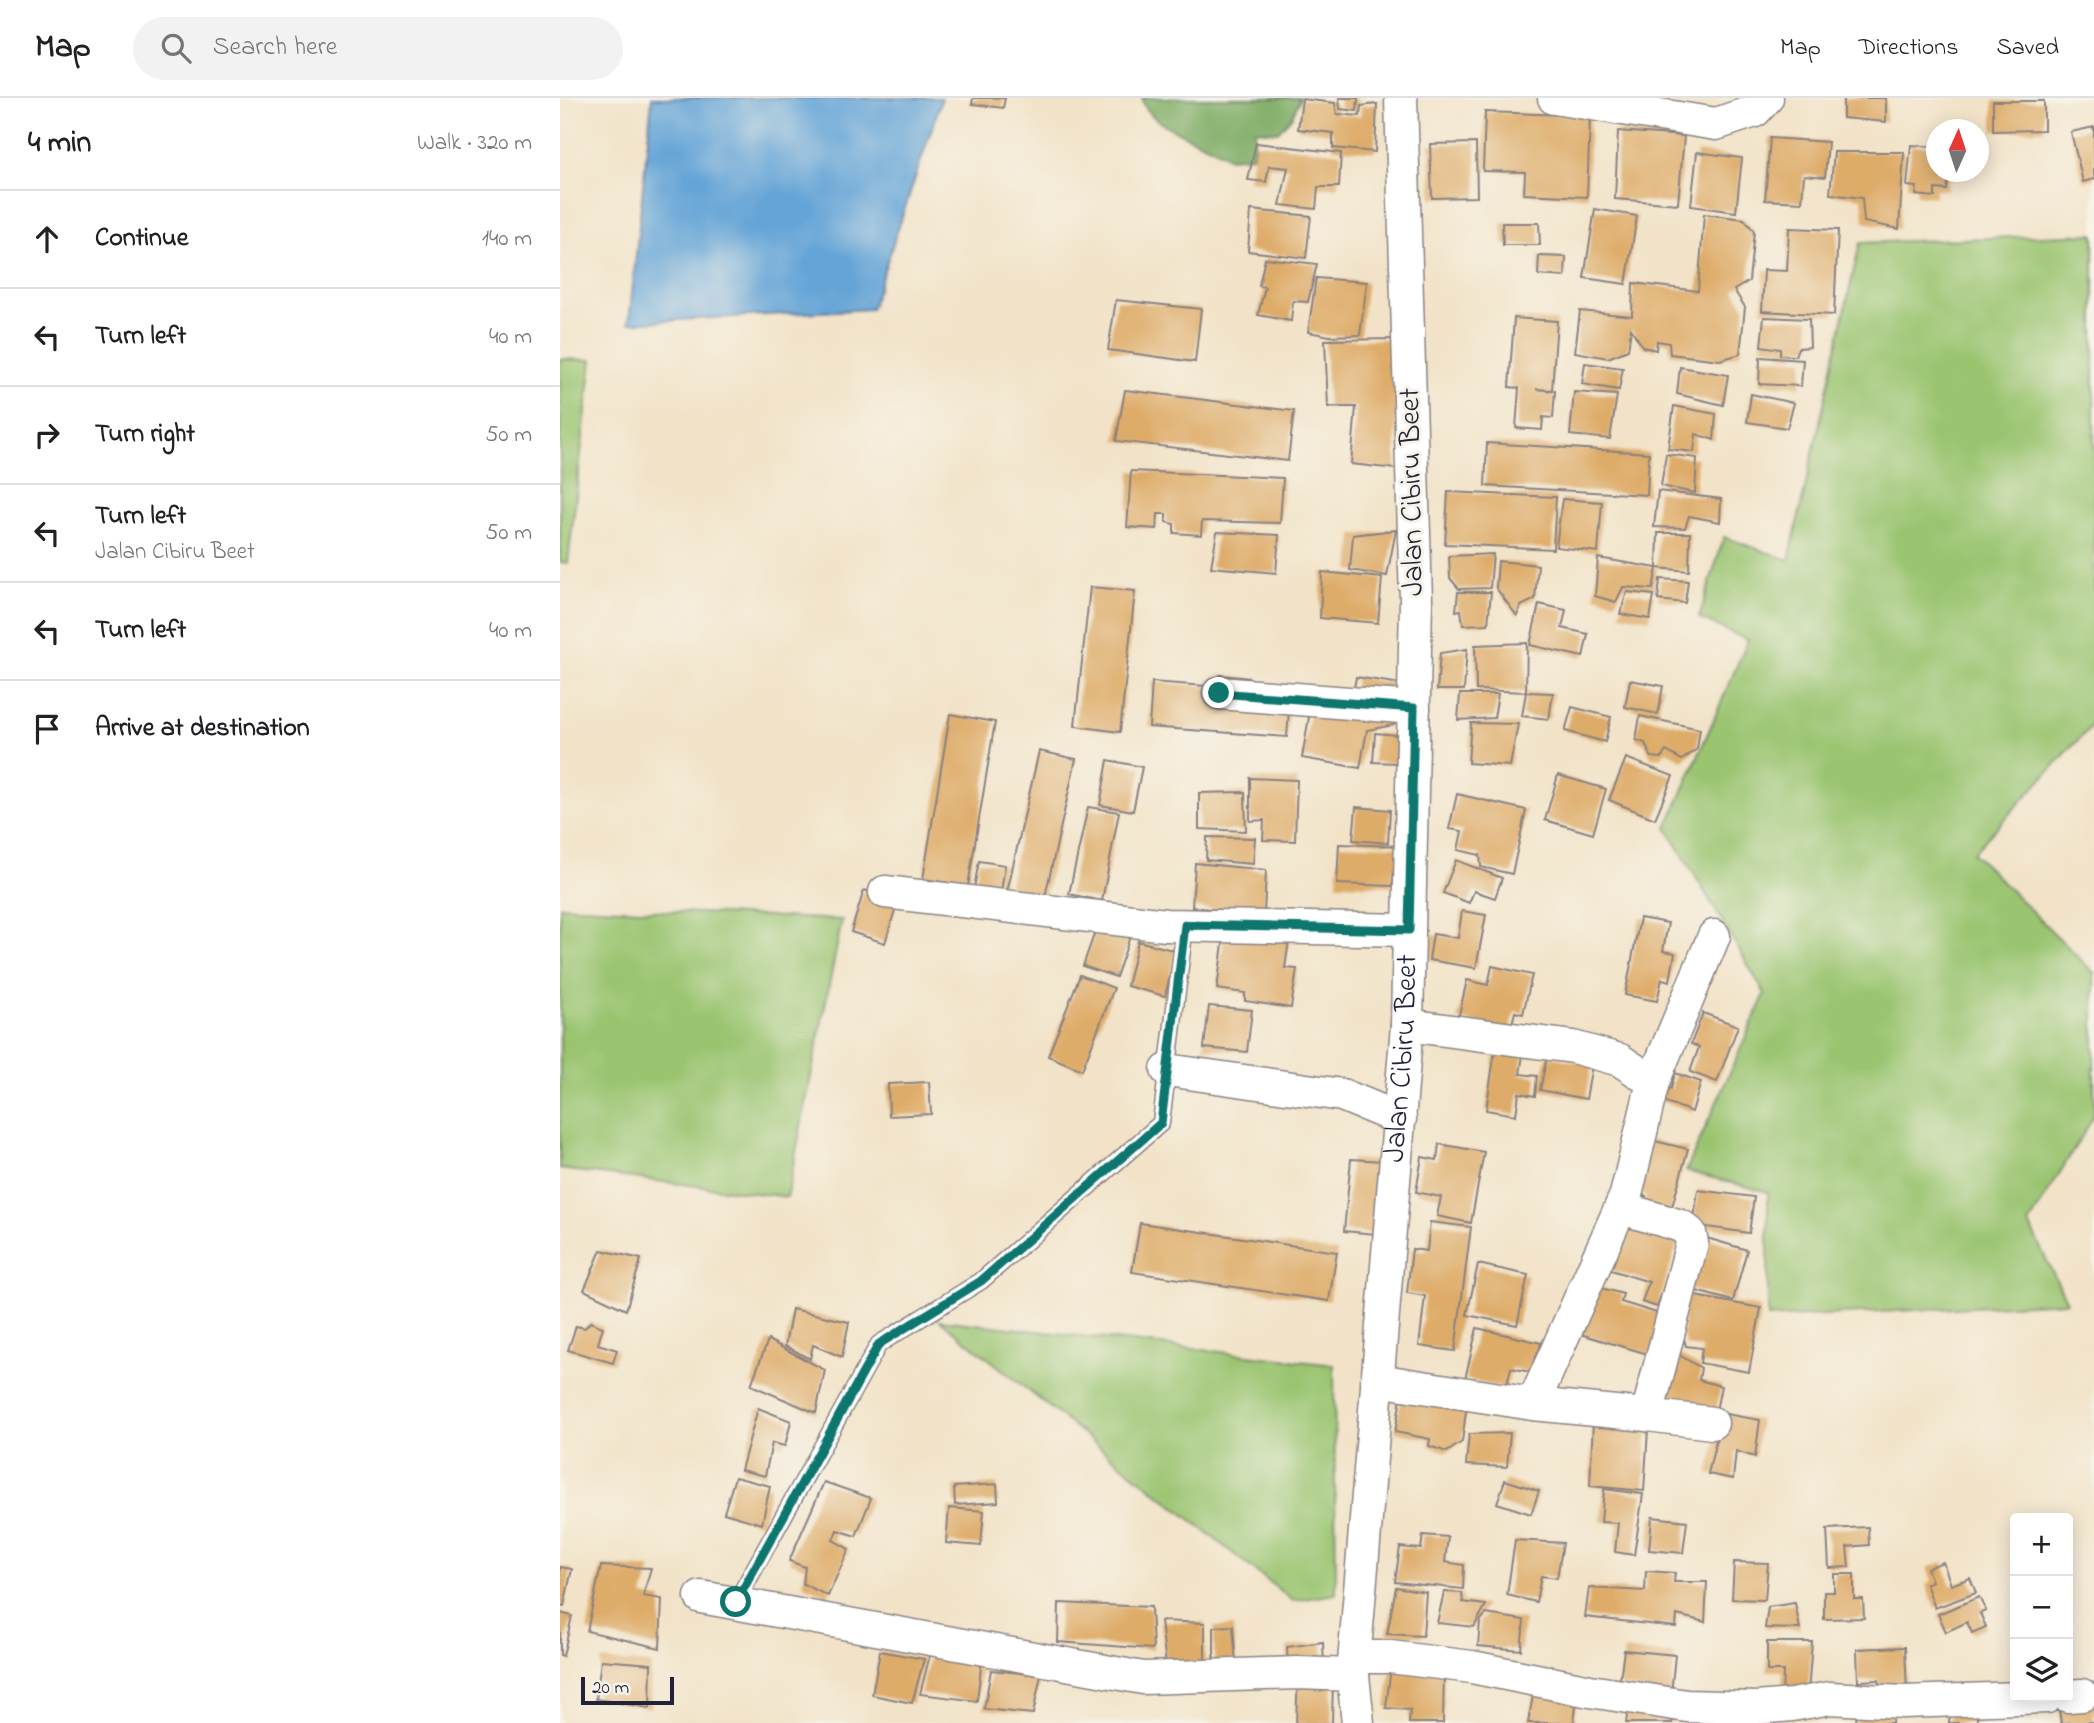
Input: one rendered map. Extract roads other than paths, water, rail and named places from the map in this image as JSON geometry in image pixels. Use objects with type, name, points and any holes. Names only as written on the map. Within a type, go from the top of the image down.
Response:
[{"type":"street","name":"Jalan Cibiru Beet","points":[[1358,1723],[1354,1666],[1407,1025],[1416,601],[1401,98]]},
{"type":"street","points":[[1554,98],[1716,124],[1755,111],[1767,98]]},
{"type":"street","points":[[1219,693],[1414,708]]},
{"type":"street","points":[[886,892],[1185,925],[1409,930]]},
{"type":"street","points":[[1532,1404],[1621,1208],[1653,1082],[1714,936]]},
{"type":"street","points":[[1407,1025],[1573,1047],[1620,1060],[1653,1082]]},
{"type":"street","points":[[1167,1070],[1342,1095],[1400,1119]]},
{"type":"street","points":[[1621,1208],[1681,1226],[1690,1233],[1692,1243],[1647,1415]]},
{"type":"street","points":[[1377,1380],[1532,1404],[1712,1423]]},
{"type":"street","points":[[701,1597],[1143,1678],[1297,1673],[1354,1666],[1390,1657],[1472,1667],[1686,1714],[1792,1705],[1830,1698],[1903,1702],[2010,1698]]},
{"type":"lane","points":[[736,1602],[879,1344],[981,1281],[1161,1123],[1185,925]]},
{"type":"water","points":[[652,98],[942,98],[871,309],[629,323]]}]
